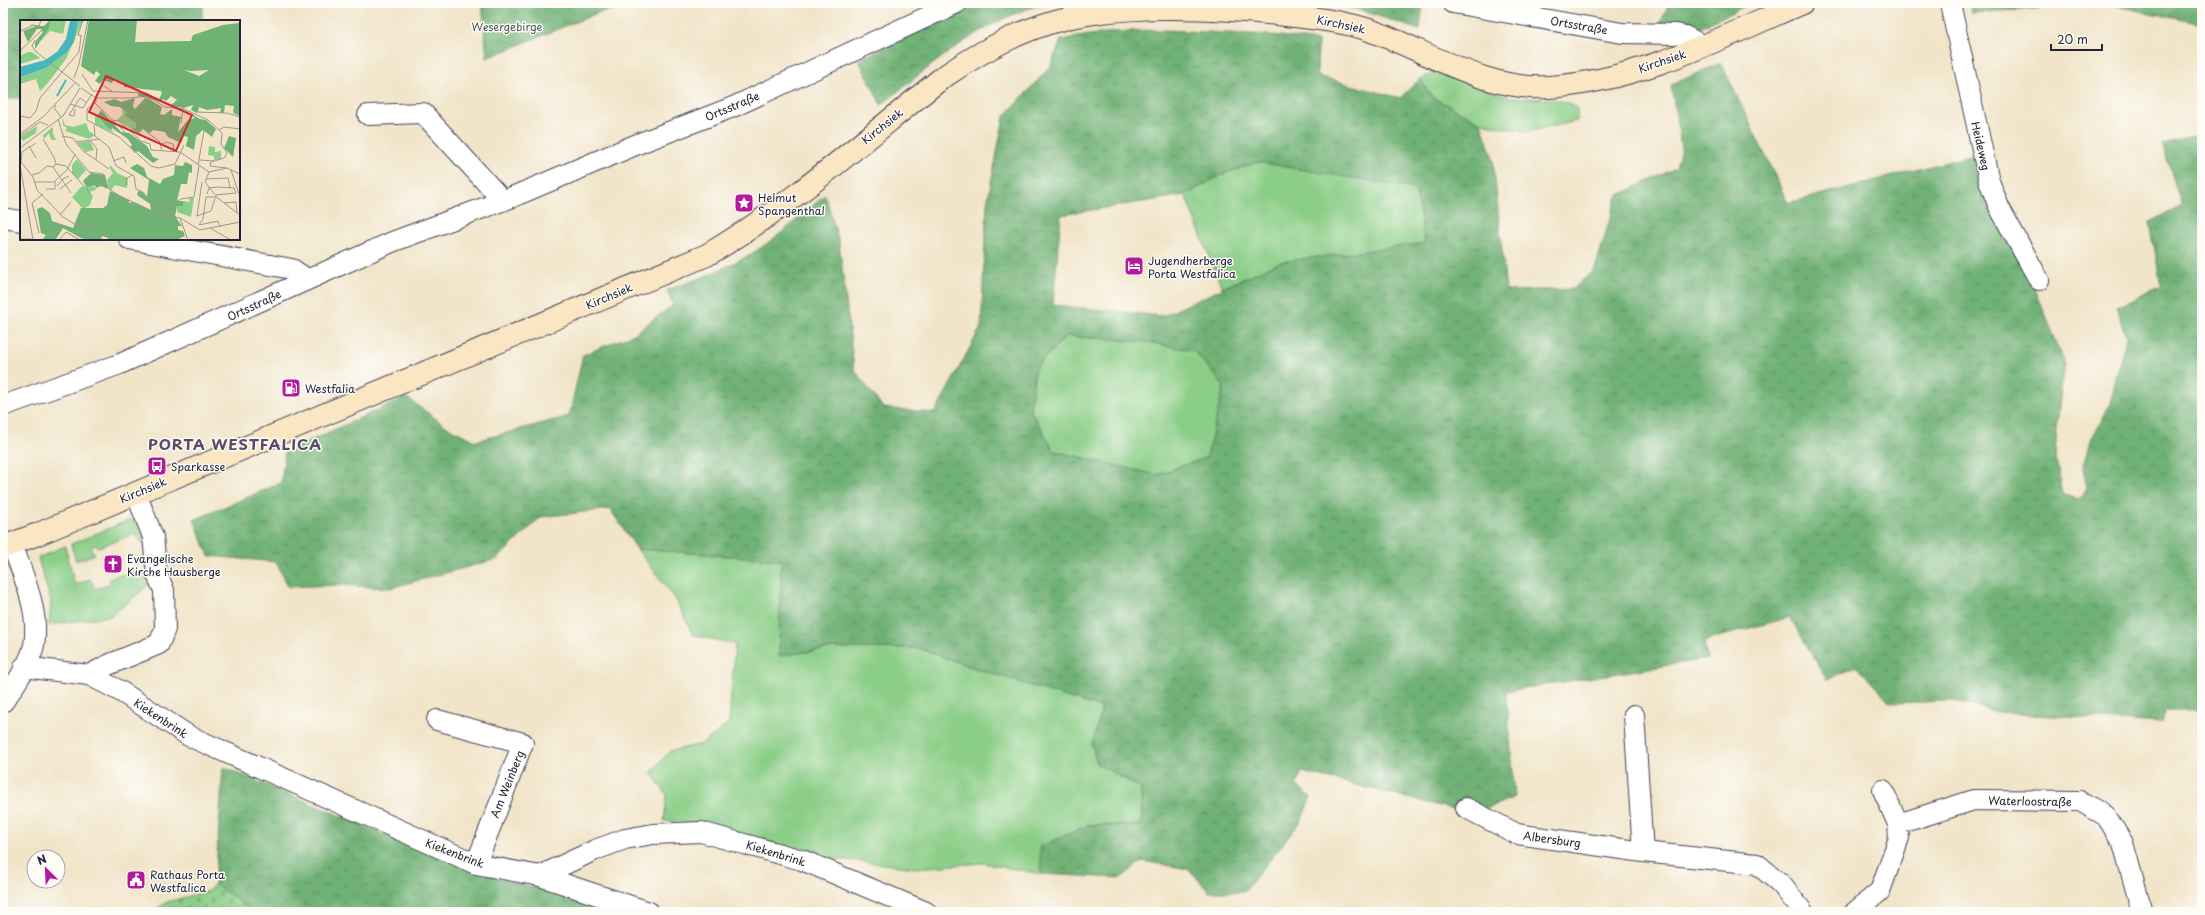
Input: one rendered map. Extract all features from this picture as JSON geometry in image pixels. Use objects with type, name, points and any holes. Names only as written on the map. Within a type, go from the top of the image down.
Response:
[{"type":"main road","name":"Kirchsiek","points":[[7,546],[707,255],[741,235],[777,209],[942,78],[964,63],[1019,34],[1048,23],[1108,11],[1148,9],[1206,9],[1315,18],[1363,28],[1485,78],[1516,85],[1548,87],[1585,83],[1622,74],[1671,59],[1802,3]]},
{"type":"street","name":"Ortsstraße","points":[[3,406],[120,364],[392,242],[503,201],[640,143],[733,107],[957,3]]},
{"type":"street","name":"Ortsstraße","points":[[1453,3],[1622,33],[1680,35],[1704,46]]},
{"type":"street","name":"Heideweg","points":[[1950,3],[1989,180],[1998,207],[2039,280]]},
{"type":"street","points":[[368,115],[423,113],[503,201]]},
{"type":"street","points":[[3,218],[20,221]]},
{"type":"street","points":[[134,240],[292,269],[307,280]]},
{"type":"street","points":[[89,676],[108,664],[159,644],[164,629],[164,590],[157,575],[153,537],[136,493]]},
{"type":"street","points":[[3,702],[24,667],[34,646],[34,614],[7,546]]},
{"type":"street","name":"Kiekenbrink","points":[[24,667],[89,676],[120,691],[189,736],[476,864],[540,876],[595,850],[624,839],[653,834],[701,832],[802,860],[926,912]]},
{"type":"street","points":[[1634,715],[1643,852]]},
{"type":"street","name":"Am Weinberg","points":[[437,720],[523,743],[476,864]]},
{"type":"street","points":[[1856,912],[1880,891],[1899,838],[1898,824],[1883,790]]},
{"type":"street","name":"Waterloostraße","points":[[1898,824],[1974,800],[2080,802],[2106,816],[2122,843],[2142,912]]},
{"type":"street","name":"Albersburg","points":[[1466,808],[1517,834],[1643,852],[1757,864],[1781,884],[1803,912]]},
{"type":"street","points":[[540,876],[649,912]]},
{"type":"green space","points":[[3,3],[203,3],[202,20],[20,20],[20,98],[3,99]]},
{"type":"green space","name":"Wesergebirge","points":[[482,3],[662,3],[600,12],[487,58]]},
{"type":"green space","points":[[971,3],[1047,3],[1024,10],[1001,20],[980,32],[939,59],[881,105],[859,60]]},
{"type":"green space","points":[[1321,3],[1423,3],[1420,30],[1360,10]]},
{"type":"green space","points":[[1669,3],[1751,3],[1696,30],[1658,29]]},
{"type":"green space","points":[[1970,3],[2202,3],[2202,24],[2107,4],[1971,13]]},
{"type":"green space","points":[[1150,30],[1272,35],[1318,41],[1317,76],[1400,98],[1420,79],[1432,97],[1481,123],[1493,159],[1506,291],[1573,289],[1595,269],[1617,196],[1676,168],[1681,148],[1671,85],[1721,63],[1788,203],[1981,153],[2065,364],[2059,405],[2055,454],[2063,494],[2078,500],[2087,488],[2083,468],[2092,438],[2109,407],[2126,337],[2116,307],[2161,286],[2150,222],[2182,206],[2162,144],[2202,135],[2202,710],[2165,710],[2162,723],[2004,713],[1955,701],[1890,703],[1857,666],[1827,680],[1790,617],[1704,641],[1707,659],[1506,691],[1515,797],[1473,814],[1302,772],[1296,785],[1311,797],[1301,821],[1244,892],[1209,892],[1189,869],[1142,861],[1121,878],[1041,874],[1040,847],[1088,825],[1142,825],[1141,788],[1097,764],[1092,745],[1102,708],[978,669],[918,648],[833,648],[779,656],[781,560],[637,549],[610,509],[541,517],[497,559],[390,588],[339,585],[288,587],[276,562],[209,556],[194,520],[281,483],[285,452],[406,397],[447,427],[476,441],[569,416],[583,355],[634,334],[673,305],[667,290],[731,265],[761,248],[780,234],[825,195],[839,242],[854,369],[883,408],[935,413],[981,327],[987,203],[1004,117],[1050,67],[1061,40],[1124,31]],"holes":[[[1258,162],[1416,189],[1425,243],[1280,262],[1163,316],[1053,305],[1061,215],[1185,195],[1223,174]],[[1066,336],[1148,342],[1194,351],[1224,386],[1207,457],[1157,475],[1054,451],[1030,409],[1035,368]]]},
{"type":"green space","points":[[1439,70],[1499,94],[1561,101],[1577,108],[1577,121],[1527,132],[1481,123],[1432,97],[1420,79]]},
{"type":"green space","points":[[1258,162],[1415,188],[1425,244],[1280,262],[1222,288],[1185,195],[1223,174]]},
{"type":"green space","points":[[1066,336],[1148,342],[1194,350],[1224,386],[1207,457],[1157,475],[1053,451],[1030,409],[1035,368]]},
{"type":"green space","points":[[139,516],[147,541],[143,543],[138,538],[138,535],[134,534],[99,547],[95,545],[91,549],[95,554],[76,561],[71,544]]},
{"type":"green space","points":[[65,546],[75,585],[90,579],[95,589],[110,584],[109,579],[132,571],[136,580],[147,577],[151,583],[111,616],[49,625],[51,602],[38,558]]},
{"type":"green space","points":[[637,549],[781,560],[779,656],[833,648],[918,648],[978,669],[1102,708],[1092,745],[1097,764],[1141,788],[1142,825],[1088,825],[1041,847],[1041,874],[982,863],[917,868],[804,855],[714,825],[664,821],[667,795],[651,773],[670,751],[702,744],[729,723],[735,644],[693,635],[675,598]]},
{"type":"green space","points":[[223,767],[463,867],[518,884],[573,894],[623,912],[253,912],[215,884]]},
{"type":"green space","points":[[215,884],[253,912],[152,912],[167,902],[208,891]]},
{"type":"place","name":"Helmut Spangenthal","points":[[744,203]]},
{"type":"place","name":"Jugendherberge Porta Westfalica","points":[[1134,266]]},
{"type":"place","name":"Westfalia","points":[[291,388]]},
{"type":"place","name":"Sparkasse","points":[[157,466]]},
{"type":"place","name":"Evangelische Kirche Hausberge","points":[[113,564]]},
{"type":"place","name":"Rathaus Porta Westfalica","points":[[136,880]]},
{"type":"district","name":"PORTA WESTFALICA","points":[[235,443]]}]
